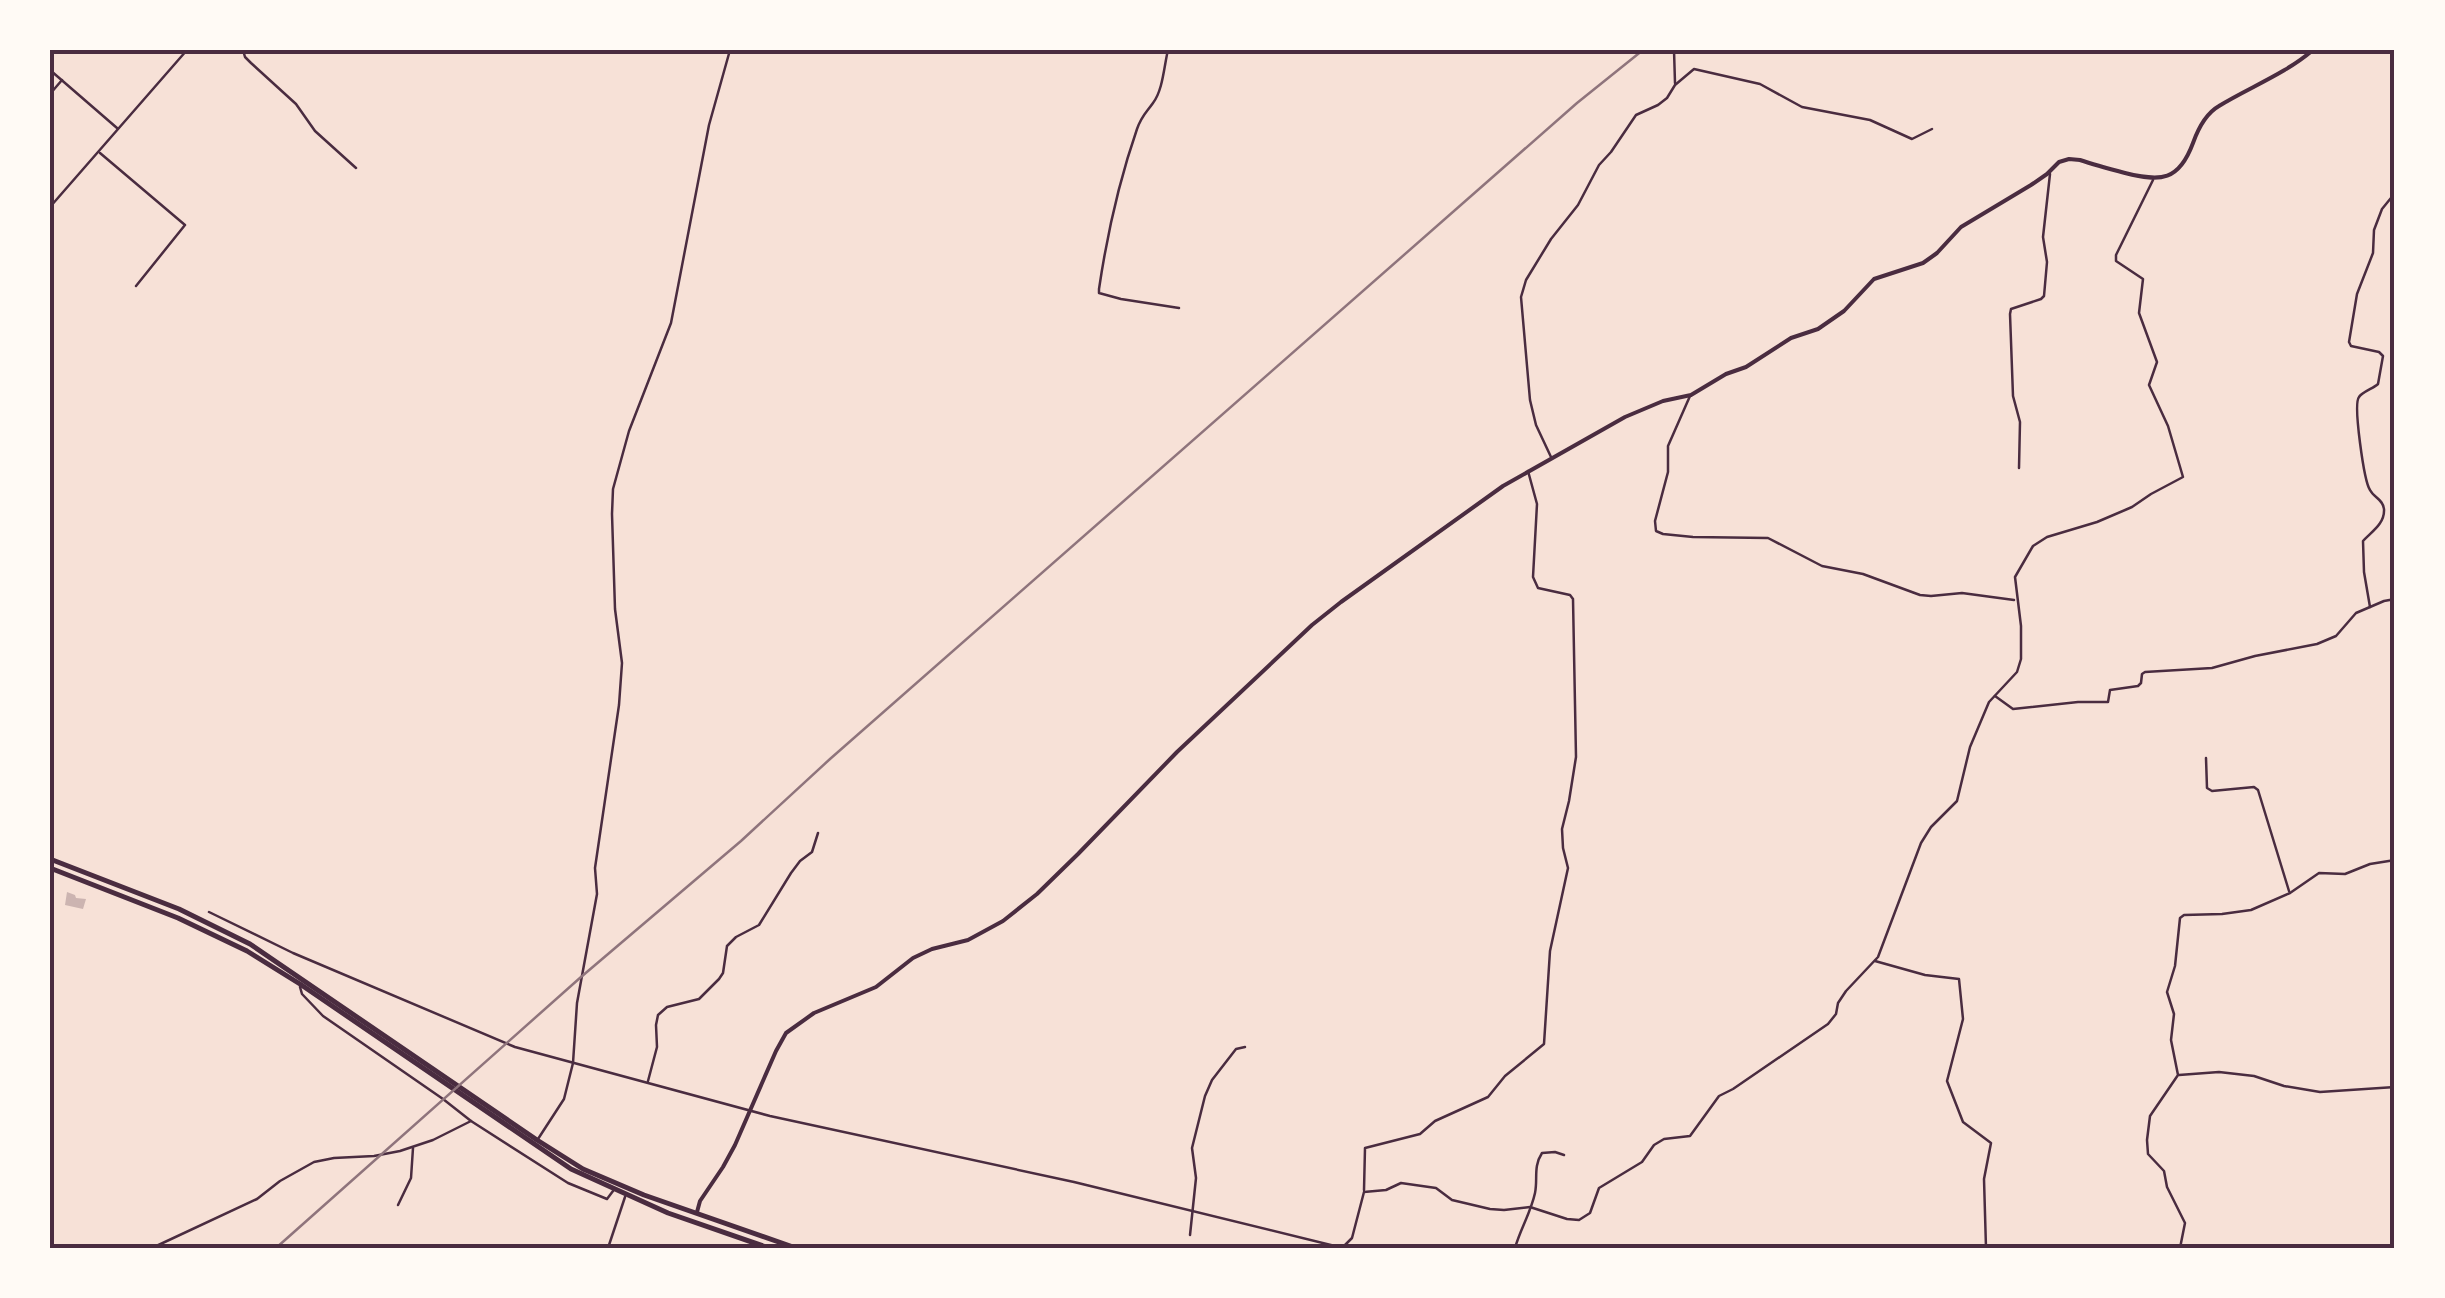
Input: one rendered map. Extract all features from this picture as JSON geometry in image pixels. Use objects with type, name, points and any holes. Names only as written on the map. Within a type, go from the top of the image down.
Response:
[{"type":"highway","points":[[50,858],[231,932],[571,1169],[668,1214],[769,1248]]},
{"type":"highway","points":[[50,868],[201,928],[345,1012]]},
{"type":"highway","points":[[521,1133],[583,1169],[644,1195],[796,1248]]},
{"type":"main road","points":[[697,1213],[700,1201],[724,1168],[786,1034],[814,1013],[876,987],[913,958],[968,940],[1003,921],[1037,894],[1312,625],[1446,524],[1528,471],[1625,417],[1663,401],[1691,395],[1746,367],[1790,338],[1831,322],[1874,280],[1923,263],[1962,227],[2059,162],[2068,159],[2152,180],[2178,168],[2186,159],[2197,130],[2218,106],[2313,50]]},
{"type":"street","points":[[50,208],[187,50]]},
{"type":"street","points":[[243,50],[251,63],[296,104],[315,131],[356,168]]},
{"type":"street","points":[[536,1140],[564,1099],[573,1063],[577,1004],[596,894],[595,868],[622,664],[614,609],[613,489],[629,431],[670,323],[709,125],[730,50]]},
{"type":"street","points":[[1168,50],[1154,102],[1139,124],[1122,177],[1107,237],[1099,293],[1179,308]]},
{"type":"street","points":[[1674,50],[1675,86]]},
{"type":"street","points":[[1552,458],[1536,425],[1530,400],[1522,297],[1526,280],[1590,186],[1599,165],[1636,115],[1658,106],[1694,69],[1760,84],[1802,107],[1870,120],[1912,139],[1932,130]]},
{"type":"street","points":[[50,70],[118,129]]},
{"type":"street","points":[[50,94],[62,80]]},
{"type":"street","points":[[99,152],[185,225],[136,286]]},
{"type":"street","points":[[2020,468],[2010,314],[2011,309],[2044,296],[2047,262],[2043,237],[2051,170]]},
{"type":"street","points":[[1364,1192],[1386,1190],[1401,1183],[1436,1188],[1452,1200],[1490,1208],[1530,1207],[1579,1220],[1590,1212],[1599,1188],[1642,1162],[1654,1145],[1664,1139],[1690,1136],[1719,1096],[1828,1024],[1836,1014],[1846,991],[1878,957],[1921,843],[1957,801],[1970,747],[1994,695],[2017,672],[2021,626],[2015,576],[2037,541],[2132,507],[2182,477],[2168,426],[2149,386],[2157,362],[2139,314],[2143,280],[2116,261],[2152,180]]},
{"type":"street","points":[[2370,607],[2363,541],[2378,526],[2384,510],[2368,488],[2357,398],[2378,384],[2384,356],[2349,342],[2357,294],[2373,253],[2374,230],[2395,193]]},
{"type":"street","points":[[1691,395],[1668,446],[1668,472],[1656,531],[1693,538],[1768,538],[1822,566],[1863,574],[1920,595],[1962,593],[2017,601]]},
{"type":"street","points":[[208,912],[293,954],[515,1048],[770,1116],[1074,1182],[1342,1248],[1352,1238],[1364,1192],[1365,1148],[1420,1134],[1435,1121],[1488,1097],[1505,1076],[1544,1044],[1550,950],[1568,868],[1562,838],[1576,757],[1576,682],[1573,599],[1538,588],[1533,577],[1537,504],[1528,471]]},
{"type":"street","points":[[1994,695],[2013,708],[2108,702],[2113,688],[2138,686],[2145,672],[2212,668],[2317,644],[2336,636],[2350,619],[2370,607],[2395,599]]},
{"type":"street","points":[[2206,758],[2208,788],[2212,791],[2254,787],[2258,790],[2290,892]]},
{"type":"street","points":[[648,1083],[657,1048],[658,1015],[667,1007],[699,999],[719,979],[727,946],[759,924],[791,873],[812,852],[818,833]]},
{"type":"street","points":[[2180,1248],[2185,1223],[2166,1186],[2164,1171],[2148,1154],[2147,1140],[2150,1116],[2178,1075],[2171,1040],[2174,1014],[2167,992],[2175,966],[2180,918],[2252,910],[2318,873],[2344,874],[2395,860]]},
{"type":"street","points":[[1873,960],[1925,975],[1960,979],[1963,1020],[1947,1080],[1963,1122],[1990,1143],[1984,1179],[1986,1248]]},
{"type":"street","points":[[300,984],[302,994],[322,1016],[471,1121],[594,1195],[607,1199],[613,1190]]},
{"type":"street","points":[[1190,1236],[1196,1178],[1192,1148],[1205,1096],[1236,1048],[1245,1047]]},
{"type":"street","points":[[2178,1075],[2219,1072],[2254,1076],[2320,1092],[2395,1087]]},
{"type":"street","points":[[152,1248],[257,1199],[280,1180],[314,1162],[374,1156],[414,1146],[471,1121]]},
{"type":"street","points":[[398,1205],[411,1178],[414,1146]]},
{"type":"street","points":[[1514,1248],[1536,1190],[1539,1158],[1542,1153],[1564,1155]]},
{"type":"street","points":[[608,1248],[625,1195]]},
{"type":"street","points":[[1310,1248],[1313,1240]]},
{"type":"building","points":[[67,892],[86,899],[83,909],[65,905]]},
{"type":"railway","points":[[276,1248],[1577,103],[1643,50]]}]
